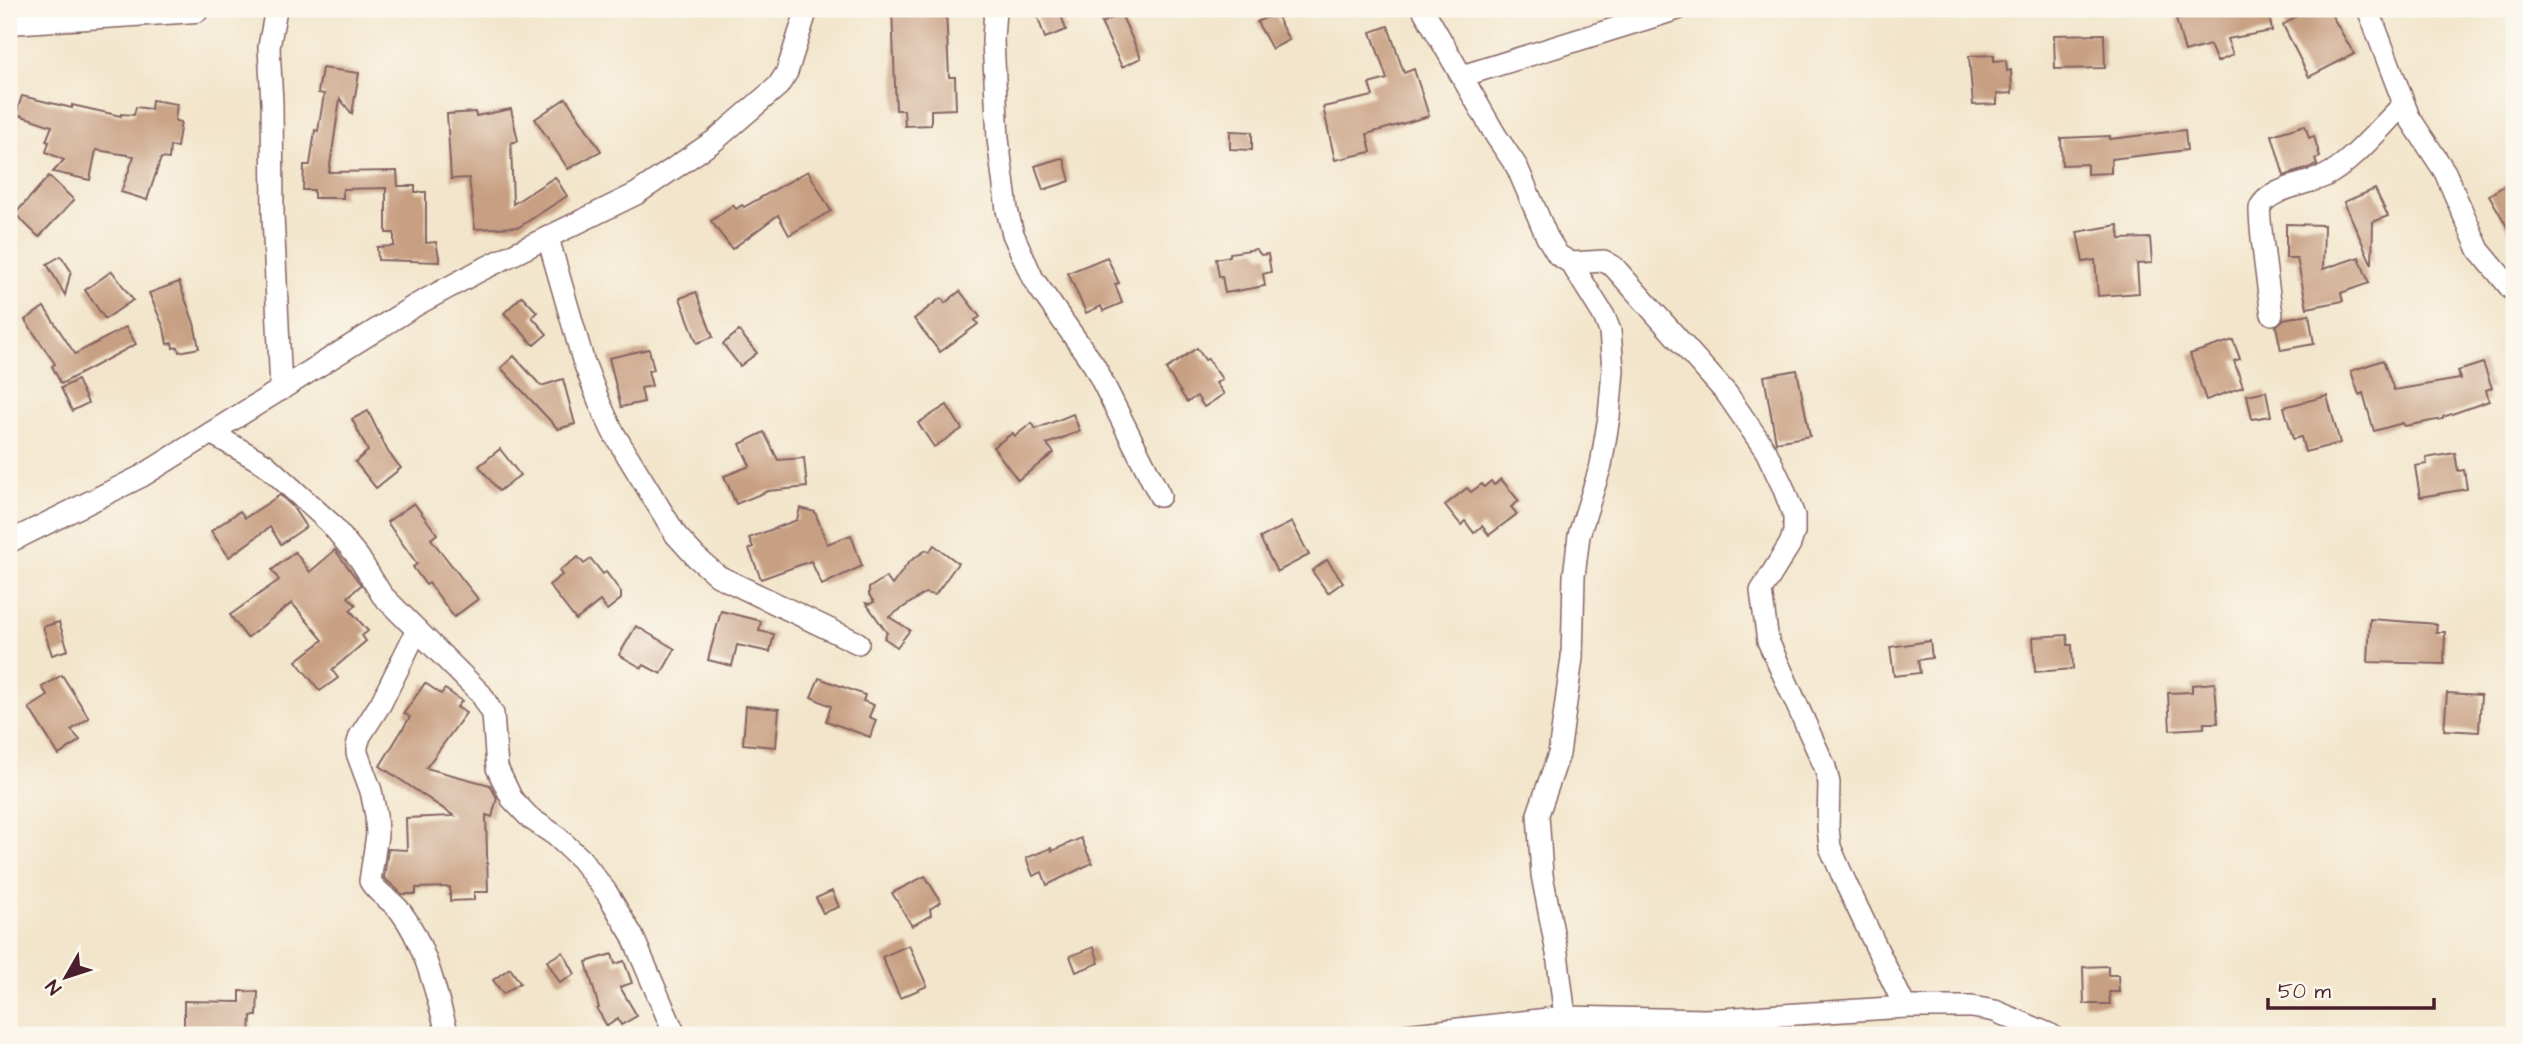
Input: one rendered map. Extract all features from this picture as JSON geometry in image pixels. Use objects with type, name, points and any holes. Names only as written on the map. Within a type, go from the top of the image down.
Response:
[{"type":"street","points":[[9,21],[196,9]]},
{"type":"street","points":[[276,9],[269,47],[281,390]]},
{"type":"street","points":[[9,542],[142,476],[416,305],[636,194],[714,141],[765,100],[778,86],[787,72],[807,9]]},
{"type":"street","points":[[995,9],[993,40],[999,139],[1007,210],[1013,234],[1033,279],[1094,365],[1160,496]]},
{"type":"street","points":[[1423,9],[1525,181],[1547,237],[1558,255],[1571,263],[1604,316],[1610,331],[1613,370],[1609,417],[1601,465],[1579,535],[1574,576],[1572,658],[1559,754],[1538,814],[1542,875],[1557,953],[1564,1026]]},
{"type":"street","points":[[1462,76],[1678,9]]},
{"type":"street","points":[[2368,9],[2404,104],[2416,128],[2445,172],[2479,250],[2514,292]]},
{"type":"street","points":[[2272,314],[2258,217],[2263,203],[2281,191],[2327,175],[2404,104]]},
{"type":"street","points":[[548,238],[583,360],[600,404],[613,432],[676,535],[718,576],[858,643]]},
{"type":"street","points":[[1571,263],[1606,262],[1619,272],[1727,394],[1766,451],[1783,487],[1795,524],[1790,544],[1760,591],[1768,641],[1825,767],[1829,783],[1830,847],[1905,1007]]},
{"type":"street","points":[[211,433],[265,464],[330,523],[359,558],[382,595],[481,694],[493,714],[494,756],[501,780],[519,807],[581,859],[614,902],[632,935],[675,1035]]},
{"type":"street","points":[[417,630],[382,703],[360,736],[357,752],[371,791],[376,815],[377,835],[370,881],[400,910],[407,921],[427,963],[448,1035]]},
{"type":"street","points":[[1405,1035],[1905,1007],[1972,1007],[1995,1011],[2051,1035]]},
{"type":"building","points":[[892,9],[946,9],[949,77],[955,77],[956,109],[931,110],[931,125],[905,126],[904,110],[896,110]]},
{"type":"building","points":[[1035,9],[1059,9],[1066,30],[1045,38]]},
{"type":"building","points":[[2176,9],[2268,9],[2272,31],[2227,39],[2233,55],[2217,62],[2210,45],[2185,52]]},
{"type":"building","points":[[2308,9],[2328,9],[2354,54],[2309,77],[2283,25]]},
{"type":"building","points":[[1275,13],[1289,40],[1272,49],[1257,22]]},
{"type":"building","points":[[1121,14],[1141,58],[1122,67],[1101,23]]},
{"type":"building","points":[[1388,26],[1404,73],[1414,69],[1429,116],[1367,134],[1371,152],[1335,160],[1323,107],[1373,96],[1369,84],[1387,79],[1371,32]]},
{"type":"building","points":[[2104,34],[2105,68],[2055,69],[2054,35]]},
{"type":"building","points":[[1994,55],[1994,61],[2006,60],[2007,71],[2011,70],[2012,93],[1997,94],[1997,104],[1973,105],[1969,56]]},
{"type":"building","points":[[322,68],[359,73],[352,114],[340,99],[329,172],[397,171],[398,186],[415,186],[415,192],[426,192],[426,243],[436,242],[440,262],[378,260],[377,247],[394,246],[394,233],[386,233],[386,188],[343,189],[343,198],[314,198],[314,190],[303,190],[304,165],[310,165],[324,94],[318,93]]},
{"type":"building","points":[[22,96],[121,116],[134,115],[136,107],[151,109],[152,100],[177,104],[175,121],[181,122],[177,147],[170,146],[169,159],[161,158],[147,200],[121,192],[134,156],[96,150],[90,180],[53,172],[64,160],[46,152],[49,142],[46,141],[52,126],[16,114]]},
{"type":"building","points":[[566,98],[601,151],[568,169],[535,119]]},
{"type":"building","points":[[511,109],[518,141],[511,143],[513,204],[555,177],[567,196],[519,227],[475,229],[469,178],[451,179],[447,114],[475,112],[476,116]]},
{"type":"building","points":[[2305,125],[2309,138],[2314,136],[2320,157],[2315,159],[2317,165],[2284,176],[2272,135]]},
{"type":"building","points":[[2185,130],[2187,150],[2111,159],[2111,173],[2087,174],[2087,164],[2062,165],[2061,138],[2110,136],[2110,139]]},
{"type":"building","points":[[1230,131],[1252,132],[1252,150],[1230,149]]},
{"type":"building","points":[[1064,159],[1070,181],[1043,190],[1035,166]]},
{"type":"building","points":[[808,171],[831,211],[789,235],[778,215],[732,249],[711,221],[733,205],[736,209],[742,205],[744,207]]},
{"type":"building","points":[[49,176],[74,200],[39,237],[15,214]]},
{"type":"building","points":[[2514,180],[2514,239],[2489,195]]},
{"type":"building","points":[[2375,189],[2388,216],[2373,222],[2372,265],[2344,202]]},
{"type":"building","points":[[2286,224],[2324,225],[2323,269],[2359,257],[2369,283],[2341,293],[2343,301],[2307,308],[2297,258],[2286,258]]},
{"type":"building","points":[[2118,225],[2120,239],[2150,238],[2152,263],[2137,264],[2139,293],[2098,296],[2095,260],[2083,262],[2077,232]]},
{"type":"building","points":[[1256,249],[1261,255],[1268,254],[1271,272],[1263,274],[1265,286],[1225,293],[1216,259],[1230,256],[1230,253]]},
{"type":"building","points":[[61,256],[71,271],[65,295],[47,264]]},
{"type":"building","points":[[1107,257],[1119,283],[1115,284],[1122,303],[1103,311],[1101,306],[1086,313],[1068,273]]},
{"type":"building","points":[[112,271],[133,300],[105,319],[85,290]]},
{"type":"building","points":[[179,282],[194,323],[199,348],[179,352],[178,347],[173,348],[172,343],[167,344],[164,328],[149,293]]},
{"type":"building","points":[[960,291],[980,317],[975,320],[978,324],[940,352],[914,319],[941,298],[945,303]]},
{"type":"building","points":[[696,292],[713,337],[697,343],[680,298]]},
{"type":"building","points":[[522,296],[537,312],[532,317],[547,334],[534,345],[504,313]]},
{"type":"building","points":[[44,307],[75,354],[126,327],[136,344],[61,384],[52,366],[55,364],[25,320]]},
{"type":"building","points":[[2309,314],[2314,344],[2281,350],[2276,326],[2284,319]]},
{"type":"building","points":[[739,331],[757,353],[740,366],[723,344]]},
{"type":"building","points":[[2233,340],[2240,359],[2234,361],[2243,387],[2206,400],[2190,354]]},
{"type":"building","points":[[1197,348],[1222,379],[1216,383],[1224,394],[1204,407],[1197,396],[1187,402],[1166,369]]},
{"type":"building","points":[[649,349],[654,370],[648,371],[652,386],[641,388],[644,402],[621,407],[609,358]]},
{"type":"building","points":[[514,356],[541,386],[563,379],[575,424],[558,429],[501,368]]},
{"type":"building","points":[[2383,360],[2394,390],[2460,379],[2458,371],[2483,363],[2492,388],[2486,390],[2489,401],[2443,419],[2404,426],[2403,423],[2374,431],[2363,393],[2359,395],[2351,371]]},
{"type":"building","points":[[1797,370],[1810,436],[1776,442],[1764,376]]},
{"type":"building","points":[[77,380],[88,403],[72,411],[61,388]]},
{"type":"building","points":[[2266,391],[2271,416],[2252,419],[2247,395]]},
{"type":"building","points":[[2327,396],[2340,443],[2305,452],[2301,437],[2293,439],[2284,407]]},
{"type":"building","points":[[947,405],[962,429],[934,447],[918,423]]},
{"type":"building","points":[[368,411],[388,452],[401,468],[376,488],[355,462],[368,451],[352,419]]},
{"type":"building","points":[[1073,414],[1080,431],[1047,444],[1054,453],[1018,480],[993,447],[1013,433],[1015,436],[1032,423],[1036,429]]},
{"type":"building","points":[[764,432],[778,460],[804,458],[807,487],[768,491],[736,504],[724,476],[750,466],[740,444]]},
{"type":"building","points":[[500,449],[520,475],[499,491],[479,466]]},
{"type":"building","points":[[2455,453],[2458,471],[2464,470],[2467,489],[2420,497],[2415,466],[2427,464],[2426,458]]},
{"type":"building","points":[[1501,479],[1519,501],[1511,507],[1517,514],[1489,535],[1482,526],[1474,533],[1465,521],[1461,525],[1445,505],[1467,488],[1471,492],[1482,484],[1484,487],[1491,481],[1494,485]]},
{"type":"building","points":[[280,495],[292,506],[306,527],[281,544],[270,527],[229,557],[211,531],[240,511],[245,518]]},
{"type":"building","points":[[414,503],[437,534],[431,539],[478,599],[454,617],[429,583],[426,585],[413,567],[417,564],[387,522]]},
{"type":"building","points":[[800,508],[815,512],[827,544],[851,535],[862,566],[822,585],[811,561],[761,579],[749,549],[753,547],[749,538],[797,520]]},
{"type":"building","points":[[1292,522],[1309,555],[1277,572],[1260,538]]},
{"type":"building","points":[[934,545],[958,563],[935,595],[925,593],[889,617],[910,630],[897,647],[884,638],[887,633],[866,603],[874,602],[869,595],[869,588],[886,577],[892,585],[909,562],[926,550],[929,552]]},
{"type":"building","points":[[335,550],[361,585],[348,597],[356,605],[350,610],[368,631],[362,636],[366,641],[332,670],[338,678],[320,691],[296,661],[323,640],[292,603],[247,638],[230,615],[279,580],[272,570],[295,552],[310,572]]},
{"type":"building","points":[[578,557],[584,564],[591,559],[603,574],[606,572],[621,592],[621,599],[607,610],[600,601],[576,620],[549,585],[562,575],[559,571]]},
{"type":"building","points":[[1327,560],[1343,582],[1328,593],[1312,571]]},
{"type":"building","points":[[721,611],[761,621],[759,631],[774,634],[770,652],[737,645],[732,666],[708,660]]},
{"type":"building","points":[[2370,619],[2437,624],[2436,632],[2445,632],[2444,664],[2368,662]]},
{"type":"building","points":[[59,622],[68,650],[52,655],[43,627]]},
{"type":"building","points":[[636,626],[675,649],[661,674],[644,665],[642,668],[619,655]]},
{"type":"building","points":[[2067,635],[2068,645],[2072,645],[2073,669],[2035,672],[2033,637]]},
{"type":"building","points":[[1930,641],[1932,658],[1918,660],[1920,673],[1894,676],[1890,647]]},
{"type":"building","points":[[62,675],[89,718],[71,730],[80,740],[59,755],[29,708],[48,696],[42,687]]},
{"type":"building","points":[[819,678],[865,695],[863,701],[874,705],[869,717],[876,720],[870,737],[826,721],[831,706],[811,697]]},
{"type":"building","points":[[425,683],[441,694],[445,689],[462,701],[457,707],[466,713],[426,768],[490,785],[497,798],[492,817],[486,815],[488,892],[474,892],[474,900],[450,901],[450,887],[416,888],[416,894],[402,894],[384,878],[388,849],[407,850],[406,818],[454,816],[380,766],[410,717],[404,713]]},
{"type":"building","points":[[2215,683],[2218,723],[2204,723],[2204,728],[2170,730],[2168,693],[2192,692],[2192,685]]},
{"type":"building","points":[[2447,693],[2481,695],[2479,732],[2444,730]]},
{"type":"building","points":[[746,706],[779,709],[776,747],[743,744]]},
{"type":"building","points":[[1081,838],[1092,863],[1047,885],[1042,872],[1033,876],[1026,858],[1051,848],[1052,851]]},
{"type":"building","points":[[925,876],[941,902],[930,909],[931,915],[912,926],[892,893]]},
{"type":"building","points":[[832,891],[839,907],[823,913],[816,898]]},
{"type":"building","points":[[909,945],[927,986],[900,998],[882,957]]},
{"type":"building","points":[[1094,947],[1099,963],[1076,972],[1070,956]]},
{"type":"building","points":[[563,952],[575,974],[560,983],[547,961]]},
{"type":"building","points":[[612,954],[615,964],[624,961],[632,983],[620,987],[637,1016],[621,1025],[618,1019],[607,1026],[597,1009],[599,1008],[586,962]]},
{"type":"building","points":[[2108,966],[2108,975],[2118,975],[2119,992],[2109,992],[2110,1004],[2084,1004],[2083,967]]},
{"type":"building","points":[[510,968],[520,983],[503,994],[493,980]]},
{"type":"building","points":[[240,991],[258,992],[257,1016],[251,1016],[250,1035],[184,1035],[184,1001],[240,1002]]}]
